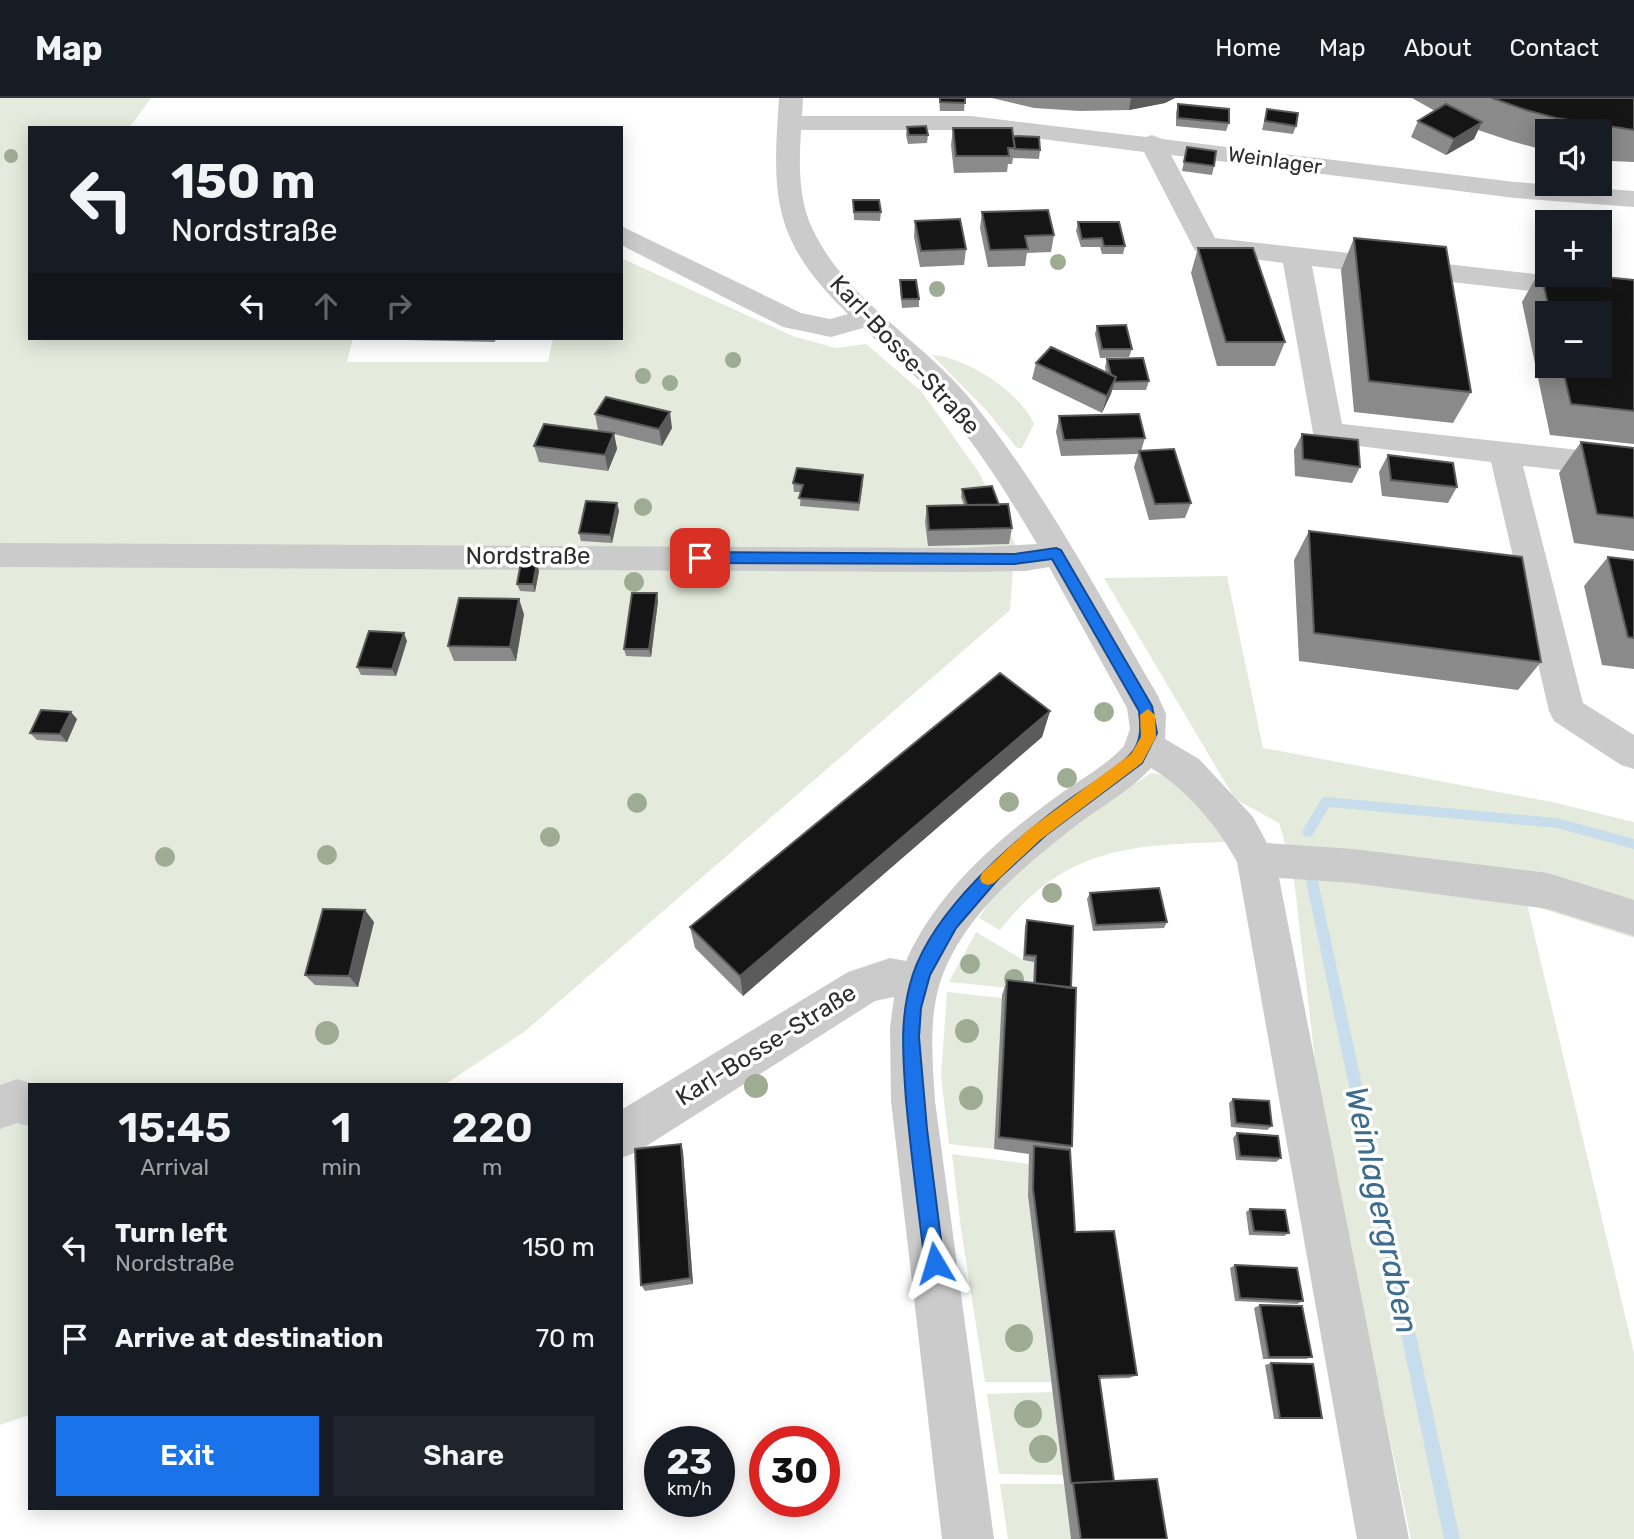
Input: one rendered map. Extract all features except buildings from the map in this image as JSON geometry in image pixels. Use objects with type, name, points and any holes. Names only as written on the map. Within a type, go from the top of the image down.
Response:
[{"type":"street","name":"Weinlager","points":[[790,111],[958,122],[1152,143],[1515,190],[1634,199]]},
{"type":"street","name":"Karl-Bosse-Straße","points":[[790,111],[787,185],[796,220],[820,263],[868,317],[936,380],[1003,462],[1145,706],[1149,728],[1145,746]]},
{"type":"street","points":[[1152,143],[1205,245],[1634,294]]},
{"type":"street","points":[[623,235],[793,321],[831,328],[868,317]]},
{"type":"street","points":[[1296,256],[1328,433],[1634,467]]},
{"type":"street","points":[[1504,453],[1567,711],[1634,754]]},
{"type":"street","name":"Nordstraße","points":[[0,555],[1025,559],[1056,554]]},
{"type":"street","points":[[968,1539],[912,1073],[911,1016],[918,983],[950,922],[993,873],[1040,830],[1132,763],[1145,746],[1186,770],[1239,829],[1256,859],[1383,1539]]},
{"type":"street","points":[[1256,859],[1353,866],[1548,891],[1634,918]]},
{"type":"street","name":"Karl-Bosse-Straße","points":[[623,1135],[863,986],[890,977],[918,983]]},
{"type":"street","points":[[0,1107],[17,1101],[28,1104]]},
{"type":"green space","points":[[0,98],[151,98],[130,126],[28,126],[28,340],[352,340],[347,362],[548,362],[553,340],[623,340],[623,259],[795,337],[836,348],[866,344],[921,391],[978,471],[1015,543],[1010,610],[524,1032],[447,1083],[28,1083],[28,1416],[0,1425]]},
{"type":"green space","points":[[932,355],[976,369],[1018,401],[1034,424],[1022,448],[1017,448],[986,410]]},
{"type":"green space","points":[[1227,576],[1263,748],[1552,802],[1634,822],[1634,938],[1527,904],[1634,1353],[1634,1539],[1411,1539],[1321,1112],[1293,871],[1279,823],[1235,799],[1104,578]]},
{"type":"green space","points":[[1151,773],[1162,775],[1184,789],[1227,842],[1160,845],[1102,856],[1075,866],[1049,882],[1024,903],[1000,930],[979,918],[998,889],[1085,816]]},
{"type":"green space","points":[[976,932],[1023,960],[1034,962],[1032,990],[949,982]]},
{"type":"green space","points":[[947,992],[1002,998],[994,1149],[949,1144],[941,1076]]},
{"type":"green space","points":[[952,1154],[1029,1164],[1028,1196],[1051,1382],[985,1382]]},
{"type":"green space","points":[[1053,1392],[1063,1475],[999,1474],[987,1394]]},
{"type":"green space","points":[[1000,1484],[1064,1484],[1071,1539],[1008,1539]]},
{"type":"waterway","name":"Weinlagergraben","points":[[1308,832],[1326,802],[1557,823],[1634,844]]},
{"type":"waterway","name":"Weinlagergraben","points":[[1312,881],[1452,1539]]},
{"type":"slow traffic","points":[[988,878],[1034,835],[1136,759],[1148,737],[1148,715]]},
{"type":"route","points":[[700,558],[1029,559],[1056,554],[1147,710],[1147,742],[1136,759],[1040,830],[993,873],[950,922],[922,973],[912,1008],[910,1037],[918,1129],[935,1263]]}]
